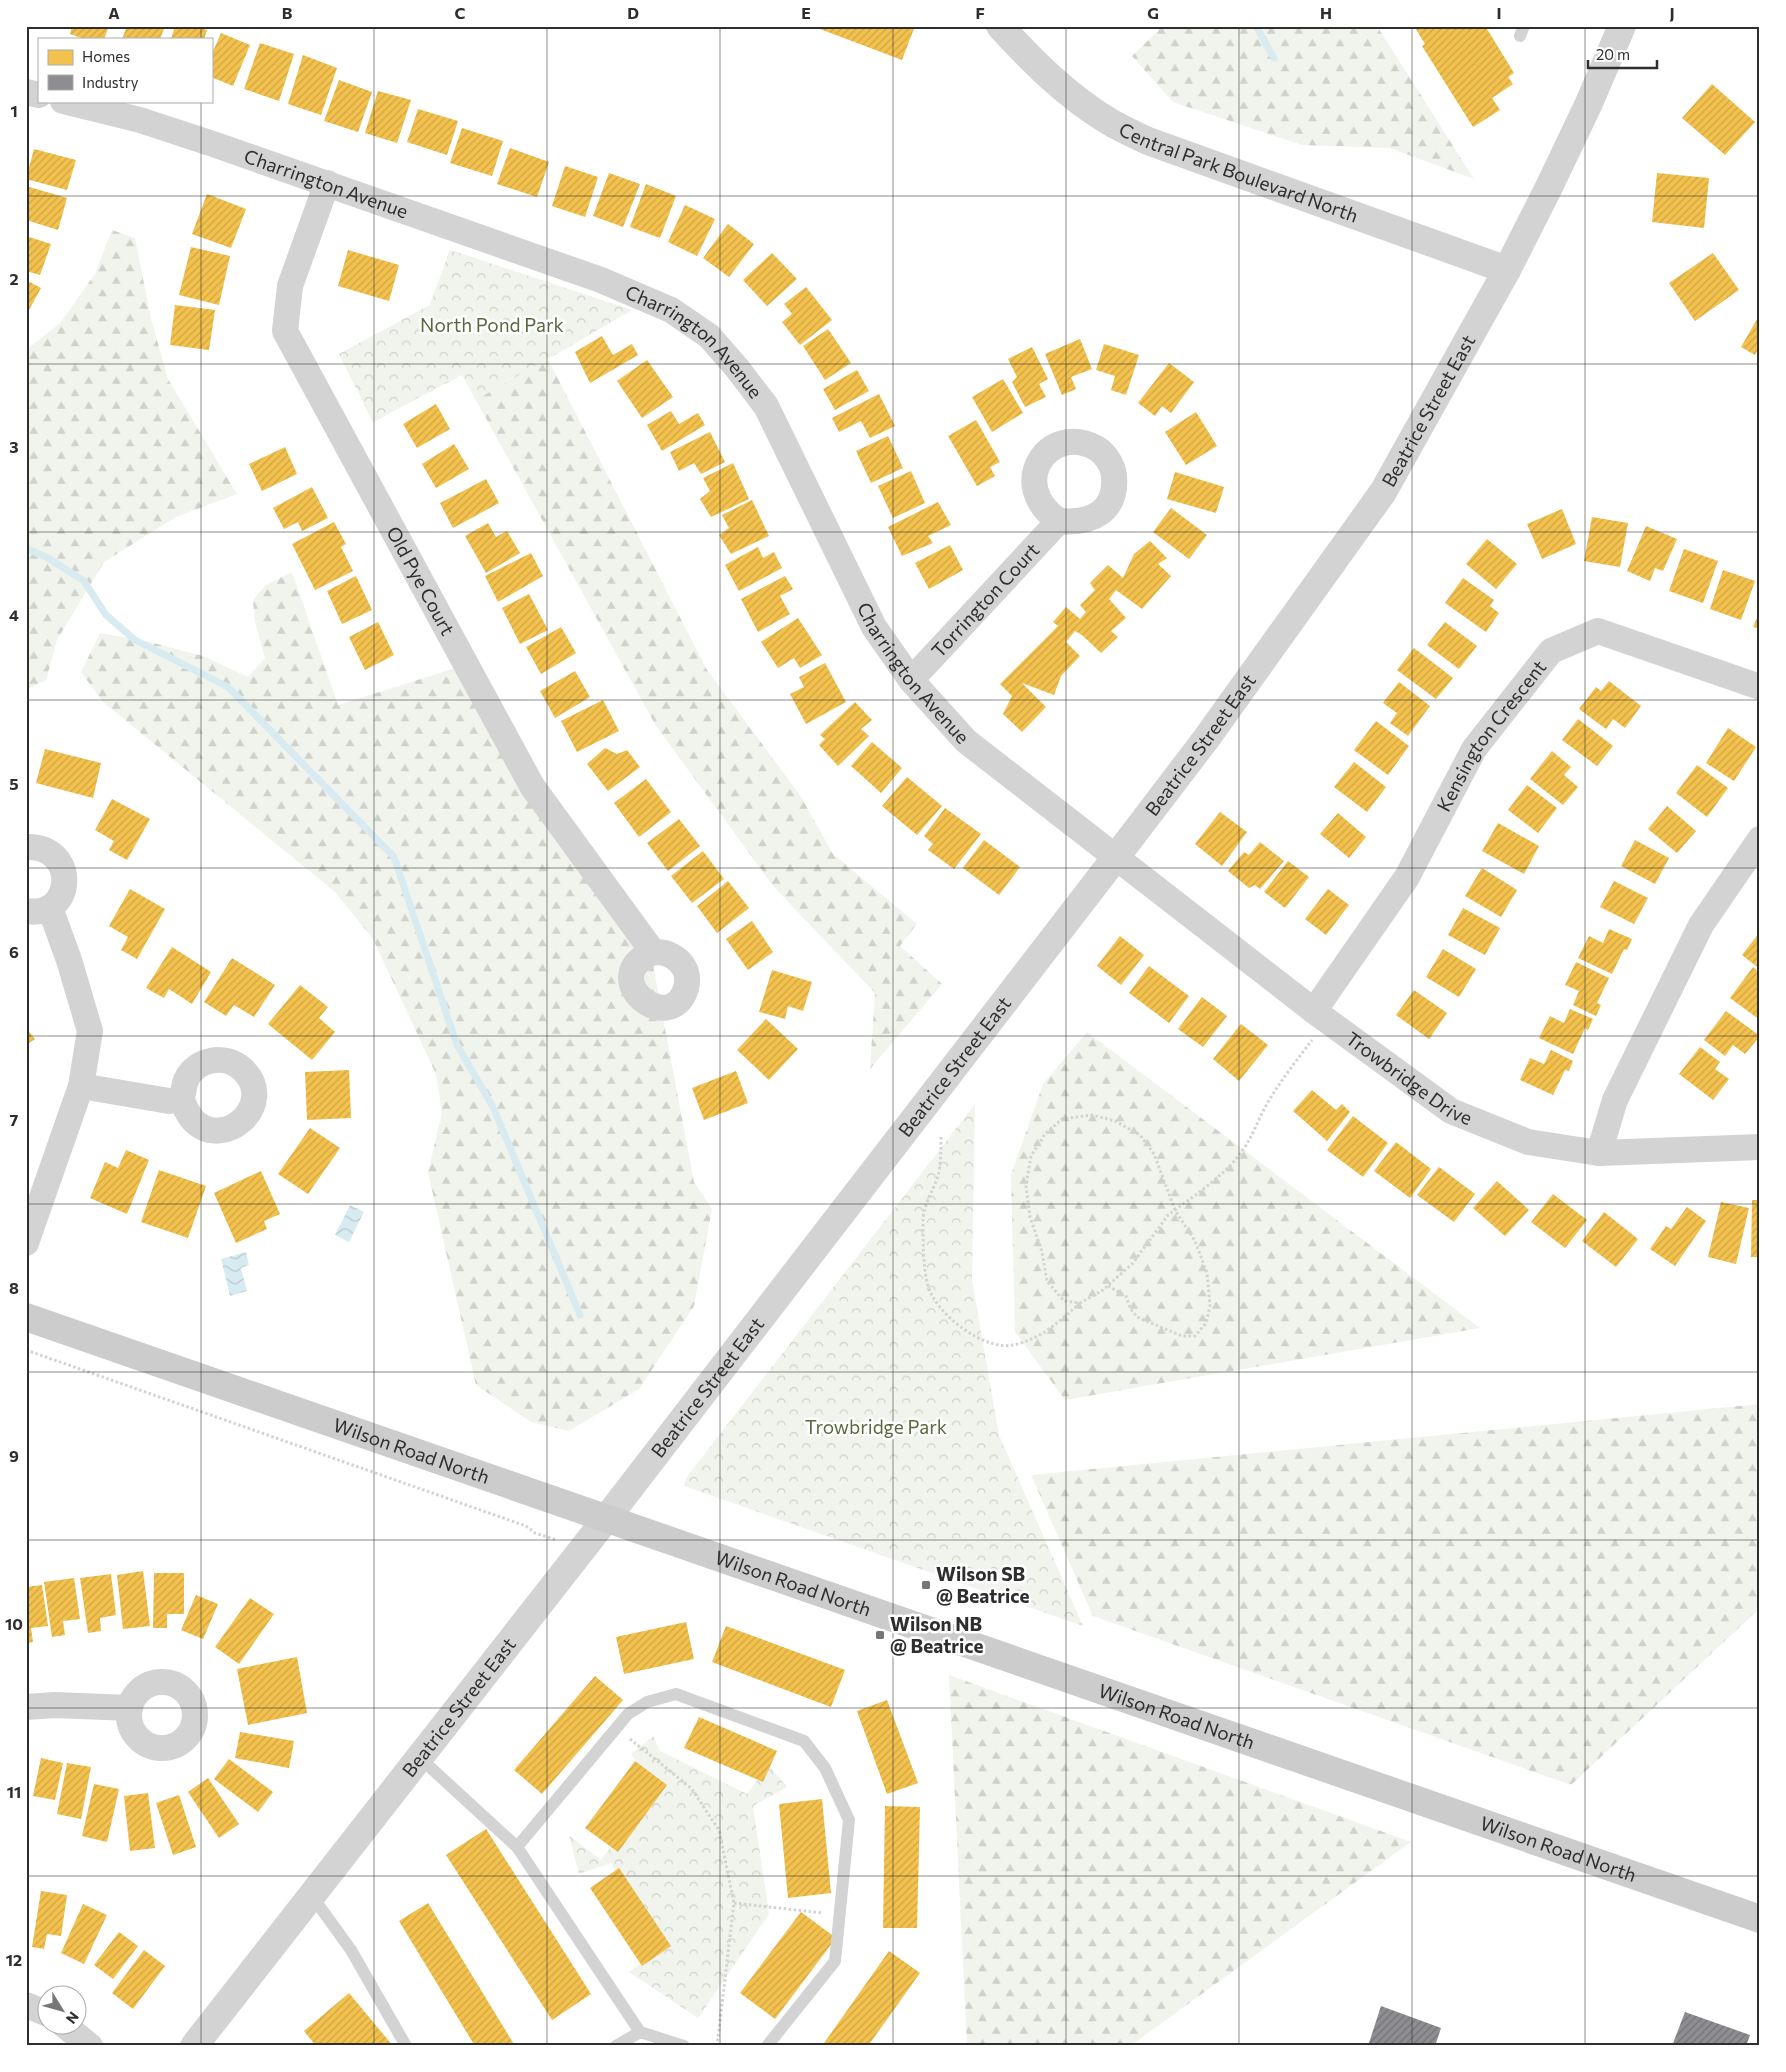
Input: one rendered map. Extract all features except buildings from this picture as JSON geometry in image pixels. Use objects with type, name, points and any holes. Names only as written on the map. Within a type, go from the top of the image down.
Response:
[{"type":"main road","name":"Wilson Road North","points":[[26,1317],[1760,1920]]},
{"type":"street","name":"Central Park Boulevard North","points":[[1000,26],[1031,59],[1061,86],[1110,122],[1148,141],[1507,270]]},
{"type":"street","name":"Beatrice Street East","points":[[194,2046],[606,1519],[1116,857],[1206,739],[1384,492],[1507,270],[1581,120],[1622,26]]},
{"type":"street","name":"Charrington Avenue","points":[[67,102],[140,120],[327,183],[601,280],[671,310],[709,336],[737,368],[766,406],[874,628],[911,680],[966,742],[1116,857]]},
{"type":"street","name":"Old Pye Court","points":[[327,183],[290,286],[285,331],[532,786],[653,952]]},
{"type":"street","name":"Torrington Court","points":[[911,680],[1060,521]]},
{"type":"street","name":"Kensington Crescent","points":[[1320,1016],[1407,877],[1474,749],[1551,651],[1598,631],[1760,687]]},
{"type":"street","points":[[1599,1153],[1614,1100],[1701,925],[1760,839]]},
{"type":"street","points":[[26,847],[46,850],[54,855],[61,864],[64,874],[64,885],[60,896],[38,909],[69,960],[90,1032],[81,1086],[26,1243]]},
{"type":"street","name":"Trowbridge Drive","points":[[1116,857],[1320,1016],[1451,1111],[1528,1142],[1599,1153],[1760,1147]]},
{"type":"street","points":[[81,1086],[168,1101],[182,1099]]},
{"type":"street","points":[[26,1707],[55,1705],[130,1708]]},
{"type":"street","points":[[26,2005],[38,2010]]},
{"type":"street","points":[[76,2034],[90,2046]]},
{"type":"lane","points":[[517,1847],[628,1714],[648,1702],[676,1694],[804,1741],[825,1768],[849,1820],[835,1961],[767,2046]]},
{"type":"lane","points":[[420,1758],[517,1847],[640,2032],[684,2046]]},
{"type":"lane","points":[[312,1896],[350,1950],[406,2046]]},
{"type":"lane","points":[[616,2046],[640,2032]]},
{"type":"path","points":[[941,1138],[938,1173],[927,1201],[923,1222],[928,1286],[937,1304],[955,1322],[994,1345],[1012,1346],[1036,1337],[1050,1329],[1080,1303],[1108,1286],[1132,1263],[1168,1215],[1211,1182],[1236,1159],[1255,1131],[1267,1104],[1320,1016]]},
{"type":"path","points":[[1080,1303],[1064,1301],[1047,1282],[1042,1252],[1030,1217],[1026,1186],[1031,1156],[1045,1134],[1062,1119],[1092,1115],[1115,1121],[1140,1135],[1154,1154],[1175,1210],[1195,1240],[1207,1273],[1210,1306],[1206,1323],[1195,1336],[1182,1336],[1137,1317],[1130,1308],[1126,1296],[1108,1286]]},
{"type":"path","points":[[26,1350],[516,1522],[526,1526],[534,1533],[583,1547]]},
{"type":"path","points":[[616,1728],[691,1788],[719,1830],[734,1903],[717,2046]]},
{"type":"path","points":[[734,1903],[840,1915]]},
{"type":"green space","points":[[1163,26],[1377,26],[1474,179],[1390,148],[1302,145],[1173,102],[1132,56]]},
{"type":"green space","points":[[112,230],[135,238],[151,319],[168,379],[237,494],[176,517],[104,562],[57,640],[46,680],[26,690],[26,350],[60,323],[95,274]]},
{"type":"green space","points":[[450,250],[632,310],[548,359],[707,670],[800,795],[833,854],[917,924],[900,946],[942,984],[870,1069],[875,993],[774,887],[656,726],[462,375],[373,422],[339,354],[430,305]]},
{"type":"green space","name":"North Pond Park","points":[[450,250],[632,310],[476,400],[462,374],[373,422],[339,354],[430,305]]},
{"type":"green space","points":[[292,572],[338,705],[465,665],[650,949],[694,1182],[712,1209],[694,1306],[639,1389],[569,1431],[531,1422],[476,1385],[428,1172],[442,1113],[436,1074],[373,939],[335,892],[103,702],[81,672],[100,633],[146,641],[203,656],[248,677],[265,658],[255,621],[253,600],[266,585]]},
{"type":"green space","points":[[1087,1032],[1480,1328],[1065,1400],[1015,1332],[1011,1175],[1043,1084]]},
{"type":"green space","name":"Trowbridge Park","points":[[975,1104],[972,1280],[999,1435],[1083,1626],[684,1486],[686,1478]]},
{"type":"green space","points":[[1760,1404],[1760,1608],[1571,1785],[1093,1616],[1031,1475]]},
{"type":"green space","points":[[949,1675],[1411,1842],[1130,2046],[967,2046]]},
{"type":"green space","points":[[653,1736],[660,1751],[747,1794],[769,1765],[787,1787],[753,1806],[769,1914],[698,2018],[629,1972],[659,1950],[611,1863],[579,1874],[569,1835],[601,1860],[655,1788],[631,1754]]},
{"type":"water","points":[[350,1205],[364,1212],[349,1242],[335,1235]]},
{"type":"water","points":[[246,1252],[249,1265],[241,1268],[247,1291],[230,1296],[221,1259]]},
{"type":"waterway","points":[[1256,26],[1274,58]]},
{"type":"waterway","points":[[26,548],[48,558],[84,581],[106,615],[135,640],[228,687],[394,857],[457,1045],[493,1107],[580,1315]]},
{"type":"place","name":"Wilson SB @ Beatrice","points":[[926,1585]]},
{"type":"place","name":"Wilson NB @ Beatrice","points":[[880,1635]]}]
